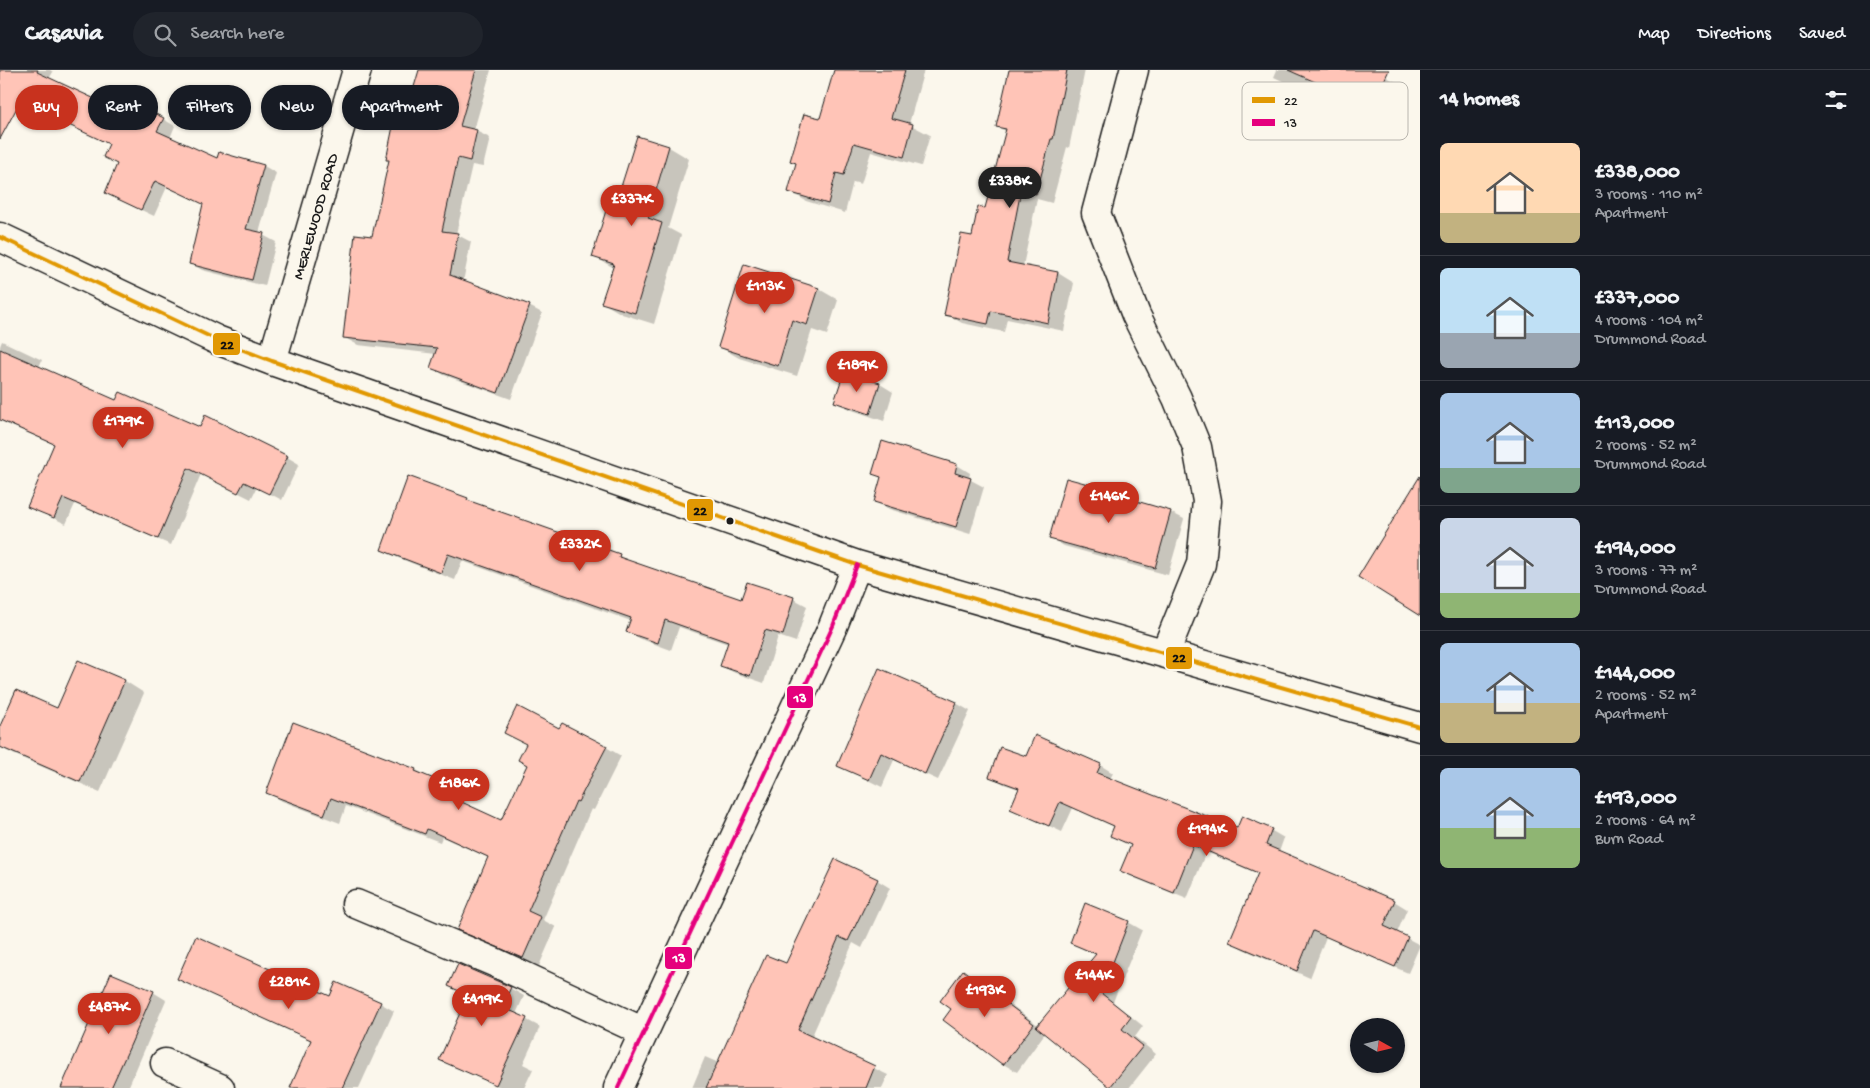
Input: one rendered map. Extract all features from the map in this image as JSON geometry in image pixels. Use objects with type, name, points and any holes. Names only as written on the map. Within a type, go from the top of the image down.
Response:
[{"type":"street","name":"MERLEWOOD ROAD","points":[[272,361],[357,70]]},
{"type":"street","points":[[1134,70],[1096,213],[1136,315],[1177,398],[1197,447],[1207,501],[1201,564],[1165,654]]},
{"type":"street","points":[[0,238],[217,340],[272,361],[857,565],[1420,727]]},
{"type":"street","points":[[618,1088],[833,626],[857,565]]},
{"type":"street","points":[[356,904],[494,962],[644,1032]]},
{"type":"street","points":[[165,1063],[220,1088]]},
{"type":"building","points":[[0,70],[38,70],[37,72],[65,85],[15,85],[15,111],[0,139]]},
{"type":"building","points":[[419,70],[476,70],[460,126],[477,130],[470,161],[458,158],[442,231],[458,233],[450,275],[530,305],[498,393],[430,368],[437,348],[343,338],[355,234],[372,236],[389,160],[386,160],[392,130],[459,130],[459,85],[415,85]]},
{"type":"building","points":[[834,70],[905,70],[891,118],[913,124],[904,157],[854,143],[844,175],[836,173],[828,204],[788,192],[796,163],[790,161],[804,114],[820,118]]},
{"type":"building","points":[[1009,70],[1067,70],[1053,139],[1051,139],[1036,194],[1021,190],[1007,262],[1058,272],[1048,323],[991,311],[988,324],[944,315],[961,234],[972,236],[978,206],[985,208],[1006,129],[996,127]]},
{"type":"building","points":[[1288,70],[1389,70],[1383,82],[1315,82]]},
{"type":"building","points":[[78,91],[88,96],[88,130],[158,130],[217,158],[219,152],[264,165],[246,229],[264,233],[252,280],[189,264],[203,204],[155,181],[141,210],[105,193],[117,164],[103,157],[109,144],[78,129]]},
{"type":"building","points":[[158,115],[164,118],[158,129]]},
{"type":"building","points":[[637,136],[669,146],[648,218],[662,223],[635,313],[601,303],[614,264],[592,257],[607,207],[614,209]]},
{"type":"building","points":[[744,264],[819,288],[807,325],[792,320],[778,366],[718,347]]},
{"type":"building","points":[[0,349],[116,400],[120,392],[200,427],[205,415],[288,456],[269,494],[244,482],[238,493],[188,468],[158,539],[63,498],[54,518],[27,507],[54,444],[0,420]]},
{"type":"building","points":[[844,372],[880,383],[870,414],[834,402]]},
{"type":"building","points":[[882,441],[957,464],[955,473],[971,478],[956,527],[874,502],[881,477],[872,474]]},
{"type":"building","points":[[408,476],[468,498],[467,500],[620,554],[619,557],[741,599],[747,582],[794,597],[783,635],[765,630],[750,676],[720,666],[728,642],[665,620],[658,643],[626,632],[631,618],[448,554],[441,573],[381,550]]},
{"type":"building","points":[[1420,476],[1420,616],[1358,577]]},
{"type":"building","points":[[1066,478],[1103,488],[1102,491],[1171,511],[1155,568],[1049,539]]},
{"type":"building","points":[[78,660],[125,680],[80,782],[0,747],[0,726],[16,690],[57,708]]},
{"type":"building","points":[[879,668],[957,702],[925,774],[881,753],[869,780],[837,766]]},
{"type":"building","points":[[517,706],[559,728],[562,723],[607,746],[578,802],[576,801],[528,911],[541,917],[523,958],[457,930],[488,857],[427,829],[425,834],[331,798],[324,815],[266,793],[293,722],[416,769],[415,771],[446,784],[442,793],[501,820],[527,765],[518,760],[526,744],[504,733]]},
{"type":"building","points":[[1035,735],[1101,764],[1097,773],[1237,828],[1242,816],[1272,829],[1266,845],[1395,900],[1384,926],[1408,937],[1395,967],[1313,931],[1297,971],[1229,942],[1258,873],[1193,845],[1174,893],[1120,871],[1131,845],[1110,836],[1114,826],[1060,802],[1049,826],[1010,809],[1019,788],[989,777],[1000,747],[1026,756]]},
{"type":"building","points":[[835,859],[878,879],[848,941],[839,937],[798,1030],[875,1066],[866,1088],[706,1088],[766,955],[786,963]]},
{"type":"building","points":[[1085,903],[1129,921],[1101,993],[1131,1017],[1122,1029],[1143,1046],[1110,1087],[1036,1027],[1096,954],[1070,943]]},
{"type":"building","points":[[196,936],[330,996],[336,982],[381,1002],[342,1088],[290,1088],[311,1040],[177,979]]},
{"type":"building","points":[[458,964],[511,987],[502,1007],[527,1018],[496,1085],[439,1060],[468,995],[448,986]]},
{"type":"building","points":[[963,970],[1034,1024],[1003,1065],[943,1020],[951,1009],[940,1001]]},
{"type":"building","points":[[111,973],[154,991],[111,1088],[61,1088]]},
{"type":"transit line","name":"22","points":[[0,237],[217,340],[272,361],[857,565],[1420,727]]},
{"type":"transit line","name":"13","points":[[618,1088],[833,626],[857,565]]}]
